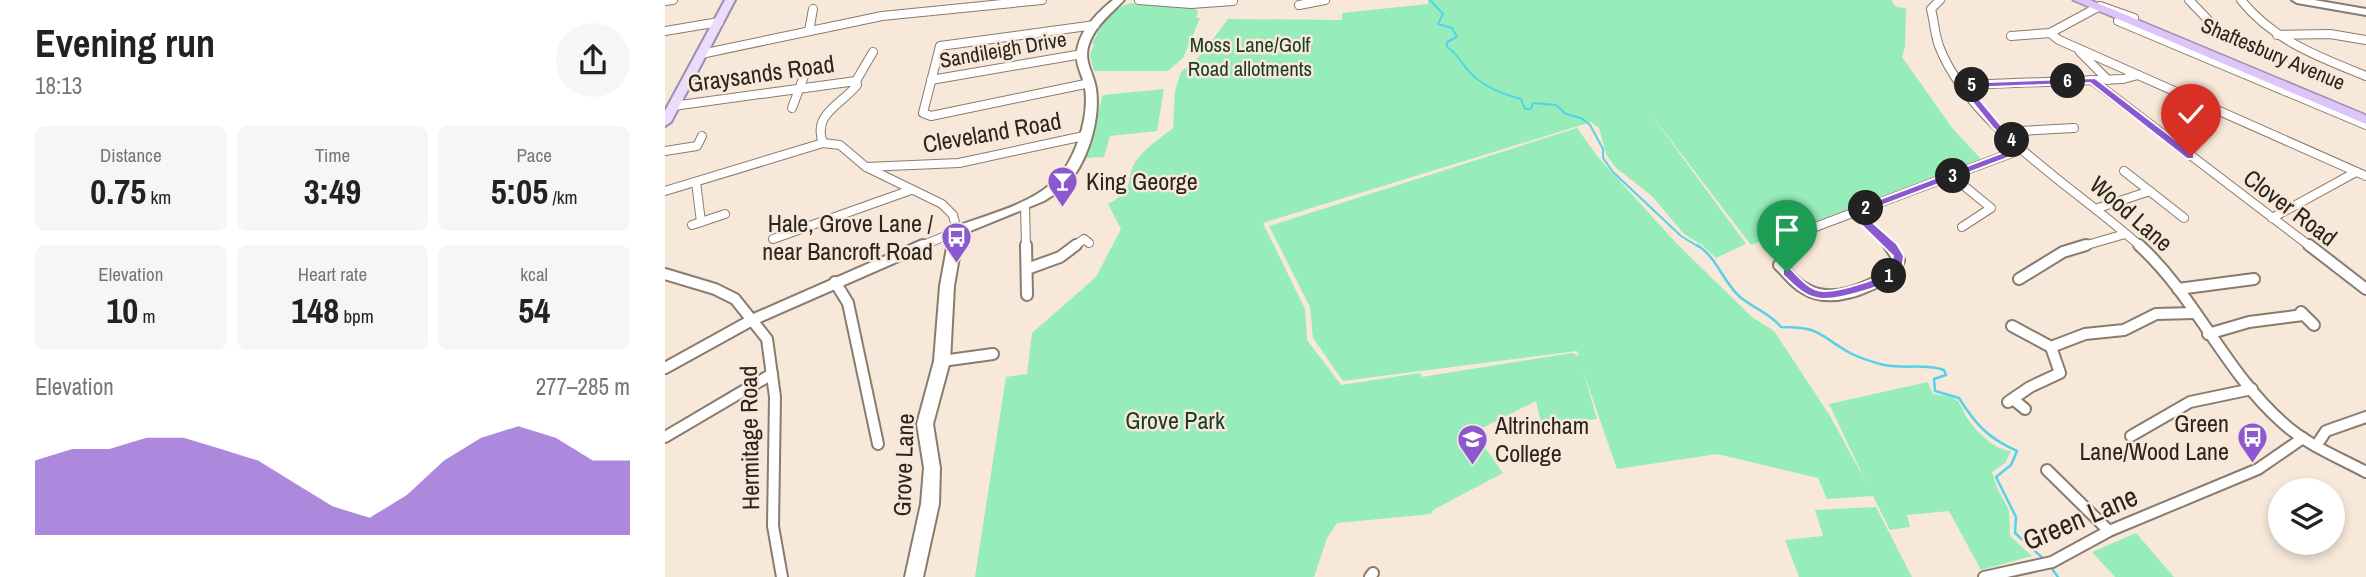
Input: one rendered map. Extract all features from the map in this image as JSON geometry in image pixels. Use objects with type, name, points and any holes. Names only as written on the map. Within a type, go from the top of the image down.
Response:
[{"type":"highway","name":"Shaftesbury Avenue","points":[[2079,0],[2366,120]]},
{"type":"main road","points":[[665,122],[730,0]]},
{"type":"street","points":[[665,1],[673,0]]},
{"type":"street","points":[[701,54],[915,11],[1042,0]]},
{"type":"street","points":[[1139,0],[1191,4],[1233,1]]},
{"type":"street","points":[[1300,5],[1325,0]]},
{"type":"street","name":"Wood Lane","points":[[1940,0],[1931,9],[1933,34],[1944,58],[2002,132],[2156,261],[2208,334],[2284,424],[2316,446],[2366,472]]},
{"type":"street","points":[[2189,0],[2211,23]]},
{"type":"street","points":[[2241,0],[2289,44],[2366,76]]},
{"type":"street","points":[[2297,0],[2366,12]]},
{"type":"street","points":[[665,368],[752,320],[835,282],[1046,195],[1073,172],[1079,159],[1091,100],[1090,83],[1082,66],[1081,54],[1095,25],[1115,1]]},
{"type":"street","points":[[2011,36],[2049,33],[2097,8]]},
{"type":"street","points":[[809,31],[813,9]]},
{"type":"street","points":[[665,30],[719,22]]},
{"type":"street","points":[[1090,83],[1033,97],[927,116],[923,112],[937,48],[943,44],[1095,25]]},
{"type":"street","points":[[2049,33],[2056,39],[2366,176]]},
{"type":"street","points":[[2277,35],[2334,34],[2366,40]]},
{"type":"street","points":[[2074,47],[2108,80]]},
{"type":"street","name":"Graysands Road","points":[[823,143],[818,133],[819,122],[852,93],[873,52]]},
{"type":"street","name":"Sandileigh Drive","points":[[931,80],[1081,54]]},
{"type":"street","points":[[792,108],[807,68]]},
{"type":"street","points":[[1963,85],[2129,79],[2138,75]]},
{"type":"street","name":"Clover Road","points":[[2092,80],[2366,289]]},
{"type":"street","name":"Graysands Road","points":[[673,106],[856,81]]},
{"type":"street","points":[[2002,132],[2074,128]]},
{"type":"street","points":[[665,151],[697,146],[702,136]]},
{"type":"street","name":"Cleveland Road","points":[[866,167],[959,163],[1084,136]]},
{"type":"street","points":[[665,191],[823,143],[840,145],[866,167],[942,204],[953,215],[957,232]]},
{"type":"street","points":[[1794,235],[2022,149]]},
{"type":"street","points":[[2124,171],[2184,218]]},
{"type":"street","points":[[2272,218],[2356,172]]},
{"type":"street","points":[[1952,176],[1991,208],[1989,212],[1962,227]]},
{"type":"street","points":[[696,182],[697,223],[725,214]]},
{"type":"street","points":[[773,239],[911,190]]},
{"type":"street","points":[[2095,209],[2150,191]]},
{"type":"street","points":[[1025,205],[1027,295]]},
{"type":"street","points":[[1779,265],[1795,276],[1809,292],[1833,295],[1868,286],[1894,274],[1899,260],[1896,252],[1854,212]]},
{"type":"street","name":"Grove Lane","points":[[914,577],[930,504],[932,468],[925,422],[942,361],[947,286],[957,232]]},
{"type":"street","points":[[2020,280],[2063,252],[2125,234]]},
{"type":"street","points":[[1027,269],[1061,257],[1084,239],[1089,243]]},
{"type":"street","name":"Hermitage Road","points":[[665,274],[715,289],[735,299],[767,339],[776,445],[773,526],[782,577]]},
{"type":"street","points":[[2178,289],[2254,279]]},
{"type":"street","points":[[835,282],[848,303],[878,444]]},
{"type":"street","points":[[2051,347],[2085,334],[2124,330],[2156,314],[2194,313]]},
{"type":"street","points":[[2208,334],[2249,322],[2302,313],[2314,325]]},
{"type":"street","points":[[2012,326],[2051,347],[2060,373],[2030,387],[2011,401],[2025,409]]},
{"type":"street","points":[[942,361],[993,354]]},
{"type":"street","points":[[665,437],[772,374]]},
{"type":"street","points":[[2131,436],[2190,402],[2252,389]]},
{"type":"street","points":[[2316,446],[2326,431],[2366,417]]},
{"type":"street","name":"Green Lane","points":[[1984,577],[2049,563],[2109,531],[2250,473],[2280,457],[2303,438]]},
{"type":"street","points":[[2047,470],[2109,531]]},
{"type":"street","points":[[2054,495],[2067,491]]},
{"type":"green space","points":[[1428,0],[1891,0],[1896,7],[1906,8],[1905,47],[1902,57],[1953,129],[1981,159],[1751,245],[1647,109],[1746,244],[1716,258],[1684,234],[1652,196],[1615,167],[1606,154],[1599,128],[1591,122],[1263,223],[1305,309],[1307,340],[1341,385],[1420,373],[1422,377],[1572,353],[1579,356],[1577,351],[1343,381],[1313,338],[1310,307],[1269,226],[1577,128],[1597,156],[1677,244],[1752,317],[1774,331],[1830,416],[1866,482],[1829,404],[1928,382],[1933,394],[1955,399],[1967,418],[1986,439],[2011,451],[2005,463],[1992,472],[2009,510],[2010,536],[2032,556],[1981,570],[1949,511],[1907,515],[1910,527],[1890,530],[1873,496],[1827,499],[1818,478],[1717,454],[1617,469],[1583,371],[1597,419],[1542,427],[1536,401],[1474,432],[1503,473],[1433,510],[1431,514],[1337,523],[1327,538],[1314,577],[975,577],[1006,377],[1027,374],[1032,333],[1096,277],[1121,229],[1108,204],[1124,192],[1131,170],[1139,157],[1173,128],[1175,91],[1181,72],[1202,54],[1228,19],[1342,20],[1342,13],[1428,4]]},
{"type":"green space","points":[[1132,3],[1195,8],[1198,12],[1196,18],[1200,18],[1183,58],[1168,71],[1094,71],[1090,55],[1099,31],[1112,13]]},
{"type":"green space","points":[[1164,89],[1157,131],[1110,136],[1104,157],[1084,158],[1103,95]]},
{"type":"green space","points":[[1876,507],[1912,577],[1799,577],[1785,540],[1823,536],[1815,510]]},
{"type":"green space","points":[[2136,533],[2174,577],[2115,577],[2092,552]]},
{"type":"waterway","points":[[1430,0],[1443,14],[1438,24],[1452,28],[1457,37],[1447,42],[1447,47],[1471,74],[1491,88],[1521,99],[1525,109],[1531,109],[1533,103],[1556,105],[1566,114],[1581,118],[1590,125],[1603,149],[1603,158],[1613,172],[1681,236],[1699,247]]},
{"type":"waterway","points":[[1697,245],[1710,256],[1740,297],[1781,327],[1812,330],[1853,355],[1880,364],[1944,370],[1946,375],[1934,379],[1935,391],[1959,398],[1983,430],[2017,451],[2011,465],[1996,477],[2016,517],[2015,533],[2046,561]]},
{"type":"waterway","points":[[2050,566],[2058,577]]},
{"type":"place","name":"King George","points":[[1063,209]]},
{"type":"place","name":"Hale, Grove Lane / near Bancroft Road","points":[[956,265]]},
{"type":"place","name":"Green Lane/Wood Lane","points":[[2252,465]]},
{"type":"place","name":"Altrincham College","points":[[1472,467]]},
{"type":"route","points":[[1787,272],[1804,289],[1823,295],[1855,290],[1894,274],[1899,256],[1893,247],[1854,212],[2022,149],[1996,126],[1963,85],[2092,80],[2191,156]]},
{"type":"park label","name":"Moss Lane/Golf Road allotments","points":[[1250,57]]},
{"type":"park label","name":"Grove Park","points":[[1175,421]]}]
